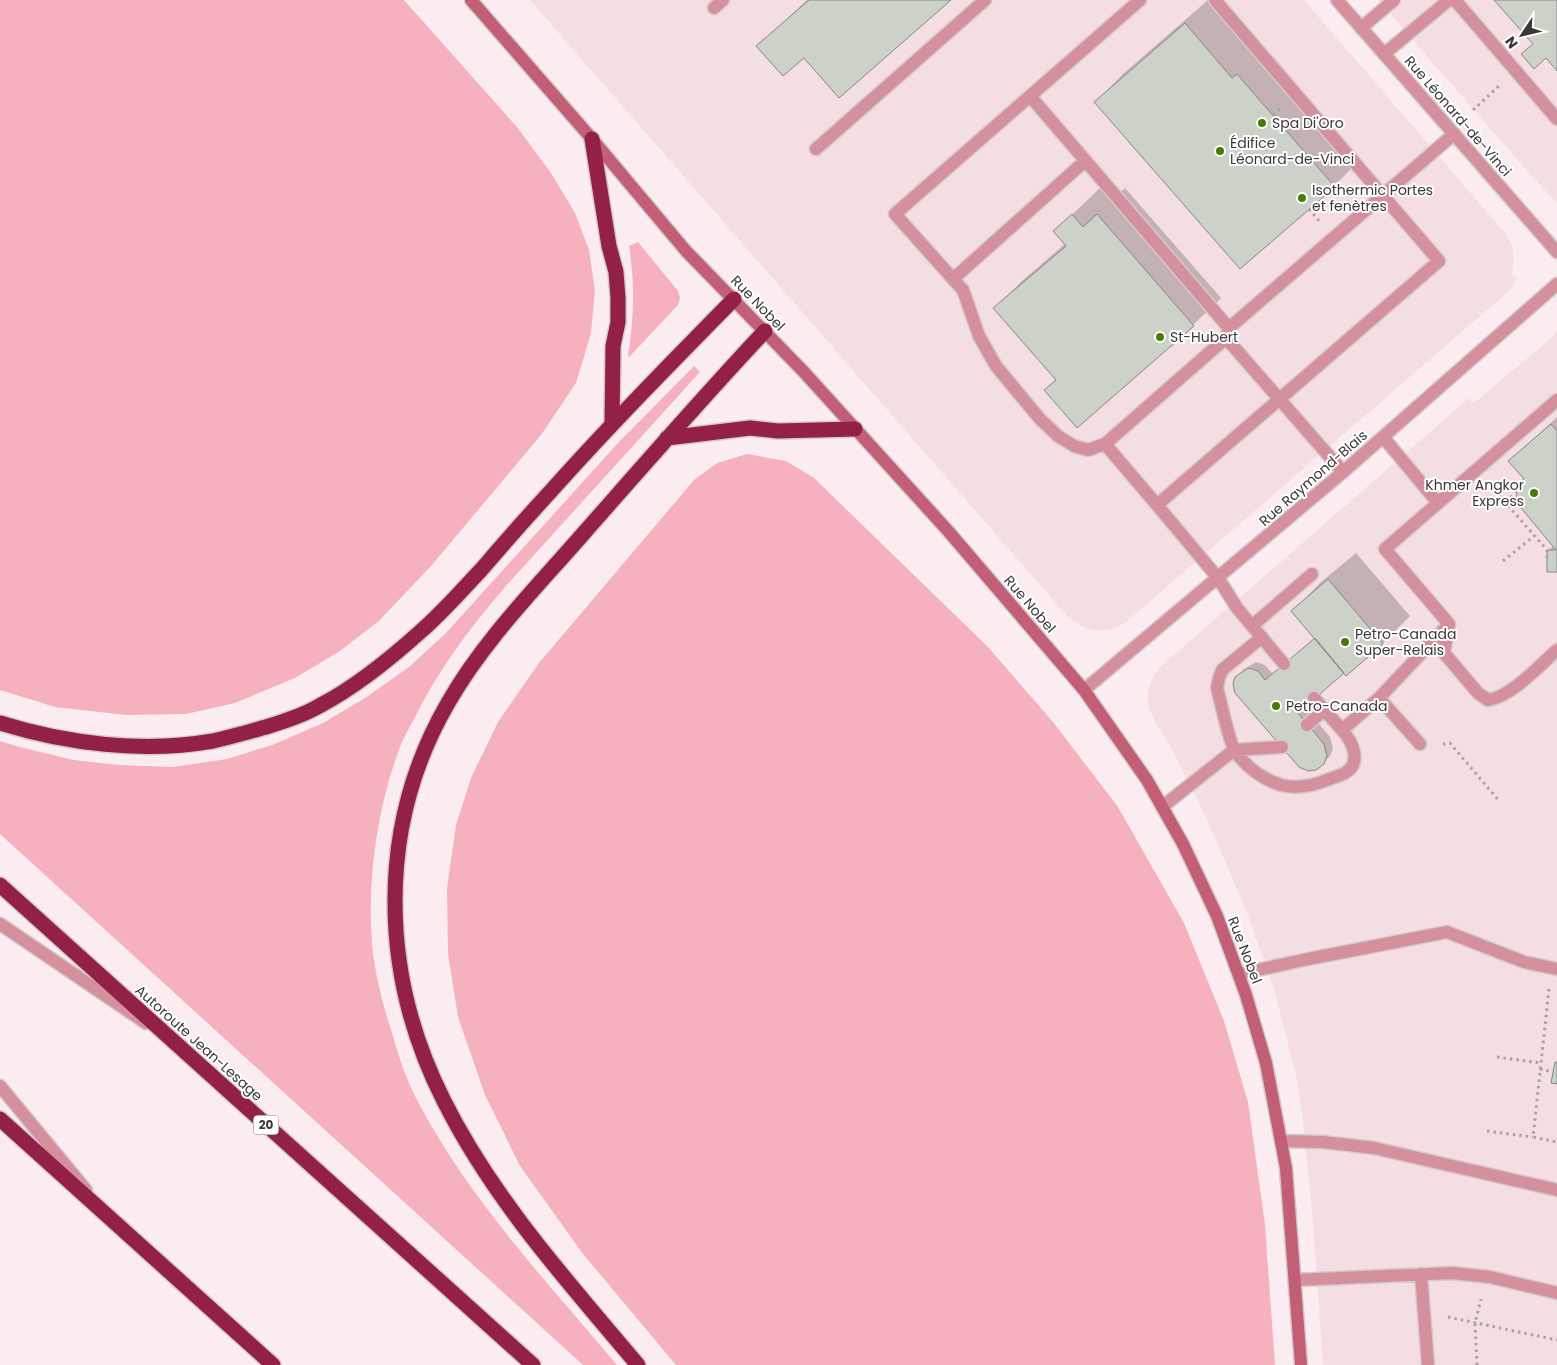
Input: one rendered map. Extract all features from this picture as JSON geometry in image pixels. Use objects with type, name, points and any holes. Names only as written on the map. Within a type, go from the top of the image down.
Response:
[{"type":"highway","points":[[592,139],[609,246],[616,272],[618,298],[618,322],[613,346],[612,423]]},
{"type":"highway","points":[[0,723],[18,729],[86,742],[134,746],[175,744],[212,741],[248,732],[290,720],[320,706],[391,658],[423,630],[462,591],[612,423],[734,299]]},
{"type":"highway","points":[[638,1365],[556,1266],[492,1183],[444,1101],[408,1012],[398,960],[395,932],[394,895],[396,862],[410,794],[420,763],[446,705],[480,654],[503,625],[667,438],[765,331]]},
{"type":"highway","points":[[667,438],[750,428],[778,430],[855,429]]},
{"type":"highway","name":"Autoroute Jean-Lesage","points":[[0,885],[533,1365]]},
{"type":"highway","points":[[0,1119],[273,1365]]},
{"type":"street","name":"Rue Nobel","points":[[471,0],[686,251],[803,371],[949,532],[1084,690],[1126,749],[1162,807],[1183,844],[1217,916],[1239,974],[1266,1063],[1282,1141],[1289,1197],[1301,1365]]},
{"type":"street","points":[[816,149],[986,0]]},
{"type":"street","points":[[1140,0],[895,214],[963,290],[979,336],[996,366],[1040,419],[1058,436],[1074,446],[1088,450],[1105,444],[1382,195],[1454,134]]},
{"type":"street","points":[[1157,505],[1440,261],[1215,0]]},
{"type":"street","name":"Rue Léonard-de-Vinci","points":[[1337,0],[1557,252]]},
{"type":"street","points":[[1361,28],[1394,0]]},
{"type":"street","points":[[1384,54],[1449,0]]},
{"type":"street","points":[[1456,0],[1557,119]]},
{"type":"street","points":[[1030,96],[1228,333],[1279,400],[1343,472]]},
{"type":"street","points":[[953,279],[1086,161]]},
{"type":"street","name":"Rue Raymond-Blais","points":[[1084,690],[1343,472],[1557,284]]},
{"type":"street","points":[[1449,624],[1385,549],[1557,400]]},
{"type":"street","points":[[1383,437],[1438,503]]},
{"type":"street","points":[[1105,444],[1218,578],[1237,608],[1284,664]]},
{"type":"street","points":[[1252,626],[1312,574]]},
{"type":"street","points":[[1449,624],[1444,653],[1478,693],[1488,700],[1498,699],[1509,692],[1557,650]]},
{"type":"street","points":[[1342,730],[1379,698],[1449,624]]},
{"type":"street","points":[[1262,637],[1222,670],[1217,688],[1234,750],[1258,775],[1283,785],[1303,787],[1344,773],[1352,767],[1355,757],[1353,746],[1348,737],[1314,698]]},
{"type":"street","points":[[1379,698],[1420,744]]},
{"type":"street","points":[[1307,725],[1324,710]]},
{"type":"street","points":[[1162,807],[1234,750],[1282,747]]},
{"type":"street","points":[[0,924],[179,1046]]},
{"type":"street","points":[[1239,974],[1447,932],[1524,962],[1557,970]]},
{"type":"street","points":[[0,1086],[109,1218]]},
{"type":"street","points":[[1282,1141],[1323,1142],[1374,1148],[1557,1190]]},
{"type":"street","points":[[1296,1280],[1421,1274],[1472,1274],[1557,1293]]},
{"type":"street","points":[[1421,1274],[1428,1365]]},
{"type":"path","points":[[1473,110],[1487,97]]},
{"type":"path","points":[[1273,115],[1281,107],[1287,114]]},
{"type":"path","points":[[1308,209],[1321,223]]},
{"type":"path","points":[[1314,229],[1327,217]]},
{"type":"path","points":[[1486,480],[1547,550],[1547,559]]},
{"type":"path","points":[[1505,501],[1517,492]]},
{"type":"path","points":[[1503,561],[1534,536]]},
{"type":"path","points":[[1450,743],[1500,802]]},
{"type":"path","points":[[1532,1138],[1549,986]]},
{"type":"path","points":[[1497,1057],[1541,1063]]},
{"type":"path","points":[[1540,1069],[1553,1072]]},
{"type":"path","points":[[1487,1131],[1557,1142]]},
{"type":"path","points":[[1477,1365],[1475,1323],[1482,1294]]},
{"type":"path","points":[[1446,1316],[1557,1340]]},
{"type":"shaded area","points":[[0,0],[404,0],[517,127],[551,173],[575,213],[589,250],[595,290],[591,333],[576,383],[541,435],[431,566],[379,621],[340,651],[295,678],[235,703],[186,714],[126,715],[55,707],[0,690]]},
{"type":"shaded area","points":[[530,0],[1304,0],[1506,234],[1512,244],[1514,259],[1512,276],[1517,278],[1508,292],[1125,623],[1112,629],[1098,631],[1082,627],[1068,617]]},
{"type":"shaded area","points":[[1378,0],[1557,0],[1557,203],[1539,184]]},
{"type":"shaded area","points":[[638,242],[678,291],[680,298],[678,305],[629,357],[633,301],[629,246]]},
{"type":"shaded area","points":[[1557,331],[1557,1365],[1323,1365],[1313,1222],[1304,1130],[1298,1084],[1274,989],[1246,910],[1203,811],[1172,750],[1153,718],[1148,705],[1148,692],[1152,679],[1161,666],[1469,398],[1474,403],[1555,335],[1554,333]]},
{"type":"shaded area","points":[[694,366],[700,372],[505,587],[467,634],[433,683],[400,747],[392,770],[380,819],[373,869],[371,919],[375,967],[386,1013],[410,1086],[439,1138],[485,1206],[510,1239],[617,1365],[583,1365],[0,834],[0,741],[73,760],[119,765],[173,767],[227,759],[272,745],[323,723],[365,698],[409,667],[446,633],[618,443]]},
{"type":"shaded area","points":[[747,454],[786,461],[814,478],[988,647],[1053,722],[1118,807],[1184,923],[1224,1021],[1248,1102],[1265,1225],[1275,1365],[676,1365],[583,1254],[520,1166],[485,1095],[458,1017],[448,954],[447,888],[456,825],[471,778],[498,722],[539,663],[694,480],[717,463]]},
{"type":"building","points":[[809,0],[951,0],[839,98],[804,58],[783,76],[756,46]]},
{"type":"building","points":[[1494,0],[1557,0],[1557,71],[1546,58],[1534,69],[1521,54],[1533,44]]},
{"type":"building","name":"Édifice Léonard-de-Vinci","points":[[1185,23],[1232,78],[1237,74],[1335,187],[1240,269],[1094,102]]},
{"type":"building","points":[[1072,214],[1083,227],[1097,214],[1194,326],[1077,428],[1044,390],[1056,380],[993,308],[1066,246],[1053,231]]},
{"type":"building","points":[[1551,424],[1557,431],[1557,572],[1547,572],[1547,550],[1556,550],[1516,502],[1517,485],[1524,479],[1508,461]]},
{"type":"building","points":[[1328,579],[1383,644],[1346,676],[1291,611]]},
{"type":"building","name":"Petro-Canada","points":[[1315,638],[1344,673],[1298,713],[1324,744],[1327,756],[1324,764],[1316,770],[1308,771],[1299,767],[1235,693],[1233,684],[1235,677],[1248,668],[1258,671],[1265,680]]},
{"type":"building","points":[[1555,1062],[1557,1062],[1557,1084],[1551,1083]]},
{"type":"place","name":"Spa Di'Oro","points":[[1262,123]]},
{"type":"place","name":"Édifice Léonard-de-Vinci","points":[[1220,151]]},
{"type":"place","name":"Isothermic Portes et fenètres","points":[[1302,198]]},
{"type":"place","name":"St-Hubert","points":[[1160,337]]},
{"type":"place","name":"Khmer Angkor Express","points":[[1534,493]]},
{"type":"place","name":"Petro-Canada Super-Relais","points":[[1345,642]]},
{"type":"place","name":"Petro-Canada","points":[[1276,706]]}]
